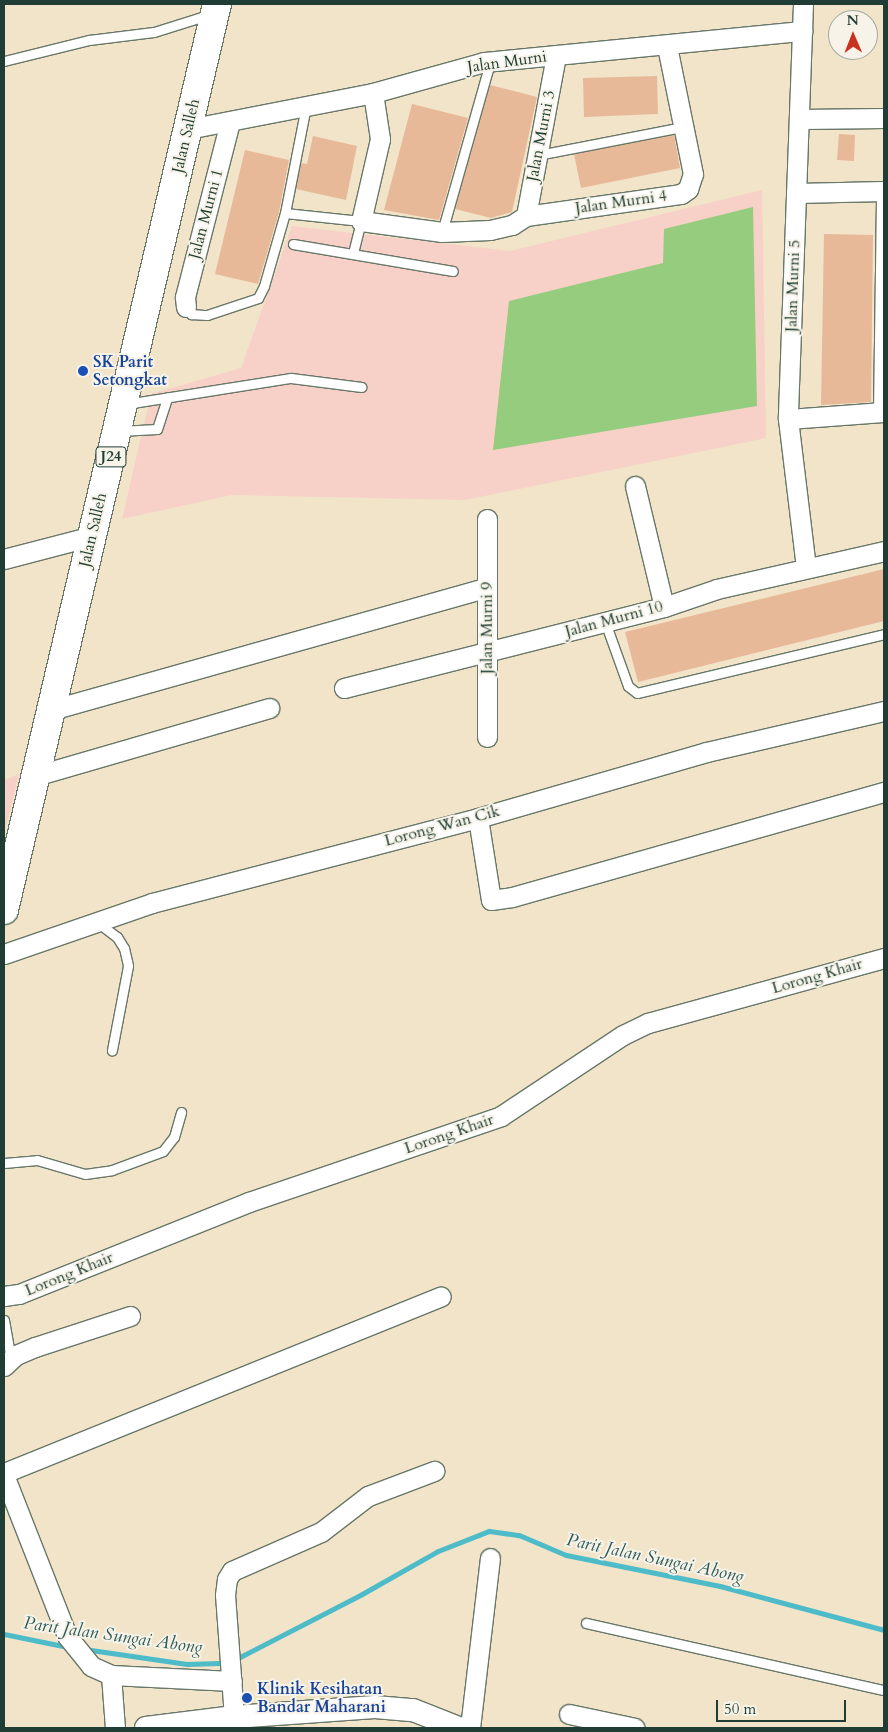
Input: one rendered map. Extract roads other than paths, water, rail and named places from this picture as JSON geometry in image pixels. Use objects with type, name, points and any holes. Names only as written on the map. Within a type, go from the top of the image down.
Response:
[{"type":"main road","name":"Jalan Salleh","points":[[4,910],[7,882],[51,710],[216,8]]},
{"type":"street","name":"Jalan Murni 5","points":[[803,4],[801,120],[796,193],[788,419],[806,567]]},
{"type":"street","name":"Jalan Murni","points":[[188,129],[373,93],[490,61],[802,32]]},
{"type":"street","name":"Jalan Murni 4","points":[[526,216],[681,194],[688,189],[692,174],[667,46]]},
{"type":"street","name":"Jalan Murni 3","points":[[526,216],[556,56]]},
{"type":"street","points":[[373,93],[380,139],[360,221],[442,232],[490,230],[512,225],[526,216]]},
{"type":"street","points":[[801,120],[884,118]]},
{"type":"street","name":"Jalan Murni 1","points":[[186,307],[185,297],[230,122]]},
{"type":"street","points":[[796,193],[883,191]]},
{"type":"street","points":[[788,419],[881,412]]},
{"type":"street","points":[[635,486],[664,607]]},
{"type":"street","name":"Jalan Murni 9","points":[[487,519],[487,737]]},
{"type":"street","points":[[4,560],[92,536]]},
{"type":"street","name":"Jalan Murni 10","points":[[344,688],[664,607],[717,589],[806,567],[884,551]]},
{"type":"street","points":[[51,710],[486,588]]},
{"type":"street","points":[[35,776],[269,708]]},
{"type":"street","name":"Lorong Wan Cik","points":[[4,954],[152,903],[478,818],[706,752],[884,711]]},
{"type":"street","points":[[478,818],[491,900],[512,897],[884,792]]},
{"type":"street","name":"Lorong Khair","points":[[4,1296],[18,1294],[249,1202],[501,1116],[623,1035],[648,1023],[884,958]]},
{"type":"street","points":[[232,1682],[111,1675],[92,1666],[82,1658],[68,1636],[5,1481],[441,1296]]},
{"type":"street","points":[[7,1363],[35,1347],[130,1316]]},
{"type":"street","points":[[234,1717],[226,1595],[227,1580],[232,1571],[321,1532],[368,1496],[434,1472]]},
{"type":"street","points":[[470,1728],[490,1558]]},
{"type":"street","points":[[111,1675],[115,1728]]},
{"type":"street","points":[[146,1728],[167,1727],[234,1717],[375,1707],[413,1710],[459,1728]]},
{"type":"street","points":[[569,1714],[635,1728]]},
{"type":"lane","points":[[4,61],[53,48],[154,32],[216,8]]},
{"type":"lane","points":[[442,232],[490,61]]},
{"type":"lane","points":[[186,307],[191,314],[207,315],[258,298],[264,286],[285,213],[306,106]]},
{"type":"lane","points":[[538,155],[682,127]]},
{"type":"lane","points":[[881,412],[883,191]]},
{"type":"lane","points":[[285,213],[360,221],[353,254]]},
{"type":"lane","points":[[293,244],[453,271]]},
{"type":"lane","points":[[123,404],[291,378],[361,387]]},
{"type":"lane","points":[[117,431],[157,429],[166,398]]},
{"type":"lane","points":[[605,622],[628,686],[638,693],[884,634]]},
{"type":"lane","points":[[97,922],[117,937],[124,948],[128,966],[112,1050]]},
{"type":"lane","points":[[4,1162],[36,1160],[85,1174],[112,1170],[164,1151],[174,1137],[181,1112]]},
{"type":"lane","points":[[4,1320],[7,1363]]},
{"type":"lane","points":[[586,1623],[884,1690]]},
{"type":"waterway","name":"Parit Jalan Sungai Abong","points":[[240,1657],[362,1594],[438,1551],[489,1531],[519,1535],[566,1555],[720,1586],[884,1630]]},
{"type":"waterway","name":"Parit Jalan Sungai Abong","points":[[4,1634],[68,1647]]},
{"type":"waterway","name":"Parit Jalan Sungai Abong","points":[[84,1649],[187,1664],[219,1663]]},
{"type":"place","name":"SK Parit Setongkat","points":[[83,371]]},
{"type":"place","name":"Klinik Kesihatan Bandar Maharani","points":[[247,1698]]}]
